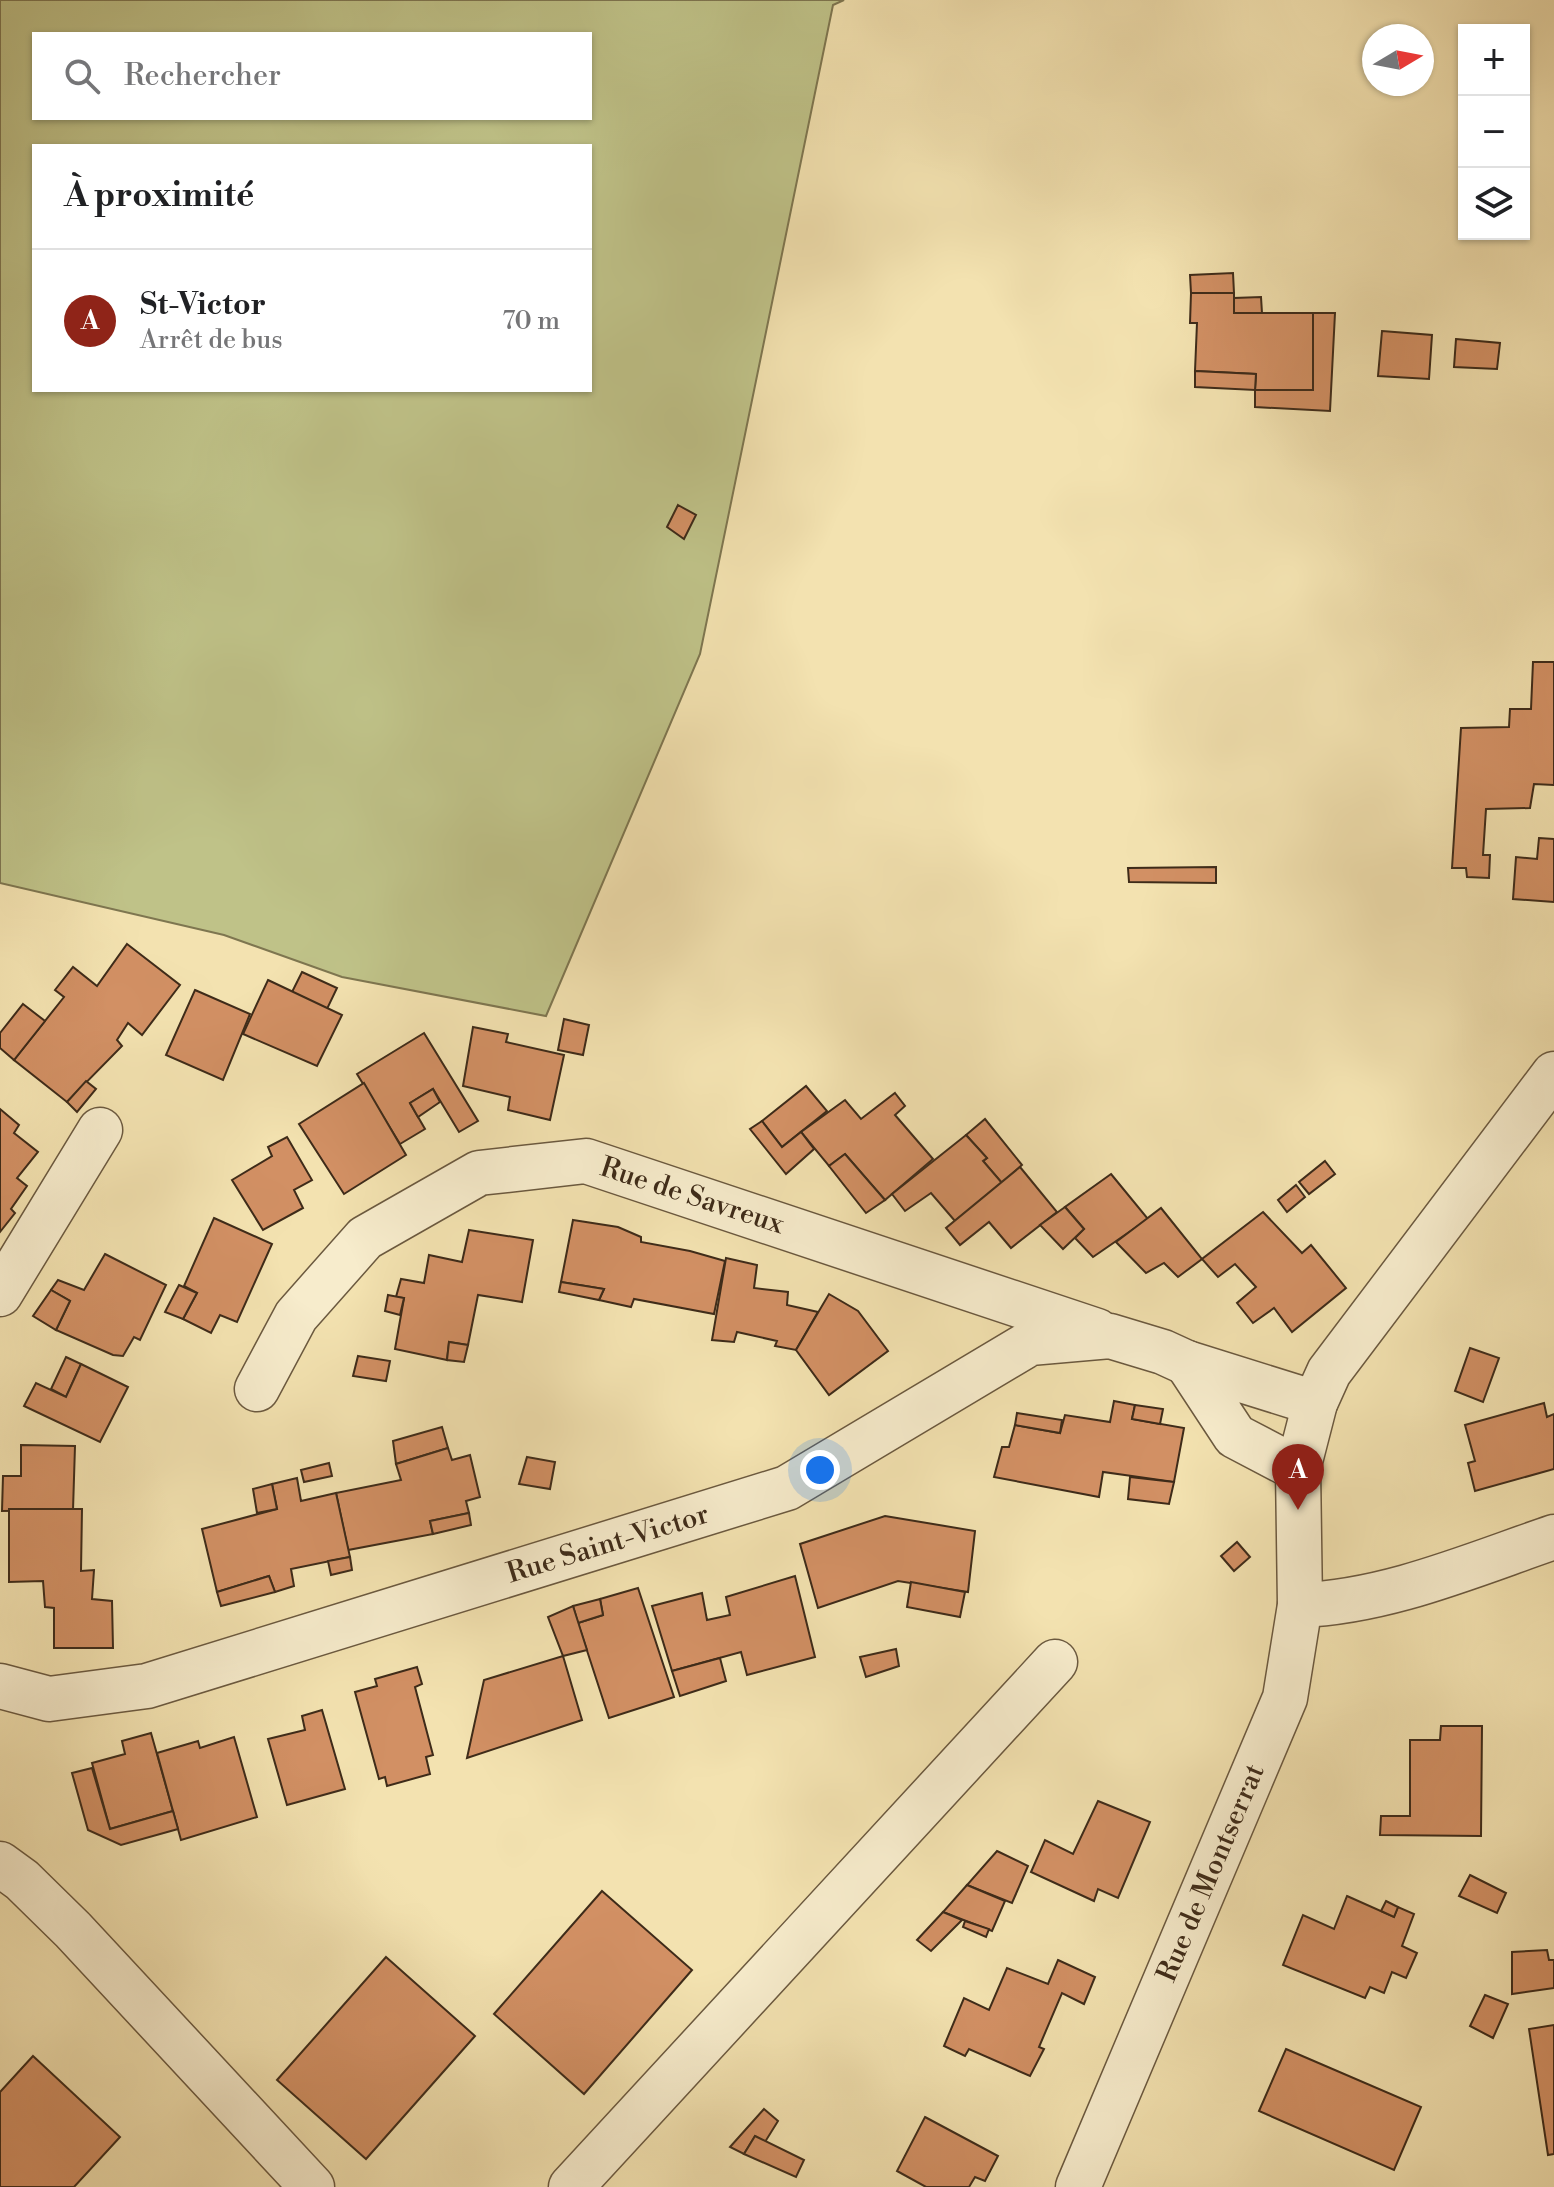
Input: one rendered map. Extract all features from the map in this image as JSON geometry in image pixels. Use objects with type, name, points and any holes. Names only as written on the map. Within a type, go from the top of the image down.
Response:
[{"type":"street","name":"Rue de Montserrat","points":[[1078,2187],[1285,1698],[1300,1605],[1298,1469],[1315,1403],[1329,1372],[1554,1074]]},
{"type":"street","points":[[0,1294],[100,1130]]},
{"type":"street","name":"Rue de Savreux","points":[[257,1389],[296,1316],[365,1238],[479,1173],[586,1161],[1110,1336]]},
{"type":"street","name":"Rue Saint-Victor","points":[[0,1686],[49,1699],[147,1686],[787,1488],[1030,1343],[1110,1336],[1315,1403]]},
{"type":"street","points":[[1187,1363],[1235,1436],[1298,1469]]},
{"type":"street","points":[[1300,1605],[1332,1604],[1390,1592],[1554,1537]]},
{"type":"street","points":[[571,2187],[1055,1662]]},
{"type":"street","points":[[0,1864],[22,1880],[73,1930],[312,2187]]},
{"type":"green space","points":[[0,0],[844,0],[833,5],[700,654],[546,1016],[342,977],[224,935],[0,883]]},
{"type":"building","points":[[1233,273],[1234,293],[1191,293],[1190,275]]},
{"type":"building","points":[[1191,293],[1234,293],[1234,313],[1313,313],[1313,390],[1255,390],[1256,374],[1195,371],[1197,323],[1190,323]]},
{"type":"building","points":[[1261,297],[1262,313],[1234,313],[1234,298]]},
{"type":"building","points":[[1313,313],[1335,313],[1330,411],[1255,407],[1255,390],[1313,390]]},
{"type":"building","points":[[1382,331],[1432,335],[1429,379],[1378,376]]},
{"type":"building","points":[[1456,339],[1500,343],[1497,369],[1454,367]]},
{"type":"building","points":[[1195,371],[1256,374],[1255,390],[1195,387]]},
{"type":"building","points":[[678,505],[696,515],[684,539],[667,527]]},
{"type":"building","points":[[1533,662],[1554,662],[1554,785],[1534,784],[1530,808],[1486,809],[1483,855],[1490,855],[1489,878],[1467,877],[1466,868],[1452,868],[1461,728],[1509,727],[1510,709],[1531,709]]},
{"type":"building","points":[[1539,838],[1554,839],[1554,902],[1513,899],[1516,857],[1537,859]]},
{"type":"building","points":[[1216,867],[1216,883],[1129,882],[1128,868]]},
{"type":"building","points":[[127,944],[180,985],[142,1035],[128,1023],[117,1040],[122,1046],[67,1102],[14,1060],[64,997],[55,990],[73,967],[97,986]]},
{"type":"building","points":[[302,972],[337,988],[327,1009],[292,992]]},
{"type":"building","points":[[268,980],[342,1015],[317,1066],[243,1034]]},
{"type":"building","points":[[195,990],[250,1014],[223,1080],[166,1055]]},
{"type":"building","points":[[23,1004],[45,1021],[14,1060],[0,1048],[0,1033]]},
{"type":"building","points":[[564,1019],[589,1025],[583,1055],[558,1050]]},
{"type":"building","points":[[473,1027],[508,1034],[506,1042],[564,1055],[550,1120],[508,1110],[510,1097],[463,1086]]},
{"type":"building","points":[[424,1033],[478,1121],[459,1132],[433,1089],[410,1103],[425,1129],[400,1144],[357,1074]]},
{"type":"building","points":[[86,1081],[96,1089],[77,1112],[67,1102]]},
{"type":"building","points":[[364,1083],[406,1155],[344,1194],[299,1124]]},
{"type":"building","points":[[806,1086],[827,1111],[782,1147],[762,1121]]},
{"type":"building","points":[[433,1089],[440,1102],[418,1117],[410,1103]]},
{"type":"building","points":[[895,1093],[905,1106],[895,1115],[933,1159],[885,1200],[845,1154],[829,1166],[801,1132],[845,1100],[861,1119]]},
{"type":"building","points":[[0,1109],[19,1125],[14,1133],[38,1152],[17,1178],[27,1186],[11,1209],[15,1213],[0,1232]]},
{"type":"building","points":[[985,1119],[1022,1165],[1002,1183],[983,1161],[987,1158],[966,1135]]},
{"type":"building","points":[[762,1121],[782,1147],[801,1132],[814,1149],[786,1174],[750,1129]]},
{"type":"building","points":[[966,1135],[987,1158],[983,1161],[1002,1183],[955,1221],[931,1193],[905,1211],[892,1194]]},
{"type":"building","points":[[287,1137],[312,1180],[294,1190],[303,1208],[263,1230],[232,1180],[272,1156],[268,1147]]},
{"type":"building","points":[[845,1154],[885,1200],[866,1213],[829,1166]]},
{"type":"building","points":[[1325,1161],[1335,1174],[1309,1194],[1299,1182]]},
{"type":"building","points":[[1020,1167],[1057,1212],[1011,1248],[989,1222],[960,1245],[946,1228]]},
{"type":"building","points":[[1111,1174],[1148,1219],[1093,1257],[1075,1238],[1084,1229],[1065,1207]]},
{"type":"building","points":[[1296,1185],[1305,1197],[1287,1212],[1278,1200]]},
{"type":"building","points":[[1065,1207],[1084,1229],[1063,1249],[1040,1225]]},
{"type":"building","points":[[1161,1208],[1202,1259],[1178,1277],[1164,1263],[1146,1273],[1116,1242]]},
{"type":"building","points":[[1263,1212],[1302,1253],[1311,1245],[1346,1288],[1292,1332],[1274,1308],[1253,1323],[1237,1303],[1256,1287],[1235,1264],[1218,1277],[1202,1259]]},
{"type":"building","points":[[214,1218],[272,1244],[237,1322],[220,1315],[211,1333],[183,1319],[197,1293],[184,1286]]},
{"type":"building","points":[[573,1220],[618,1227],[641,1237],[641,1242],[725,1261],[714,1314],[634,1299],[631,1307],[599,1300],[604,1289],[561,1282]]},
{"type":"building","points":[[469,1230],[533,1240],[522,1302],[478,1295],[468,1345],[449,1342],[447,1360],[395,1349],[404,1298],[396,1297],[401,1279],[424,1283],[429,1255],[462,1262]]},
{"type":"building","points":[[105,1254],[166,1285],[140,1340],[134,1337],[123,1356],[113,1355],[56,1330],[70,1301],[51,1290],[58,1280],[84,1290]]},
{"type":"building","points":[[726,1258],[757,1265],[754,1288],[788,1292],[787,1305],[818,1312],[796,1350],[775,1346],[777,1341],[737,1332],[734,1342],[712,1340]]},
{"type":"building","points":[[561,1282],[604,1289],[599,1300],[559,1292]]},
{"type":"building","points":[[179,1285],[197,1293],[183,1319],[165,1312]]},
{"type":"building","points":[[51,1290],[70,1301],[56,1330],[33,1316]]},
{"type":"building","points":[[829,1294],[858,1311],[888,1351],[829,1395],[796,1350]]},
{"type":"building","points":[[388,1295],[404,1298],[400,1315],[385,1311]]},
{"type":"building","points":[[449,1342],[468,1345],[464,1362],[447,1360]]},
{"type":"building","points":[[1470,1348],[1499,1358],[1483,1402],[1455,1391]]},
{"type":"building","points":[[358,1356],[390,1361],[386,1381],[353,1376]]},
{"type":"building","points":[[66,1357],[81,1364],[66,1397],[51,1389]]},
{"type":"building","points":[[81,1364],[128,1387],[100,1442],[24,1406],[36,1383],[66,1397]]},
{"type":"building","points":[[1114,1401],[1135,1405],[1132,1419],[1184,1428],[1174,1482],[1103,1472],[1099,1497],[994,1477],[1002,1447],[1009,1447],[1015,1425],[1060,1433],[1065,1415],[1110,1422]]},
{"type":"building","points":[[1544,1403],[1547,1417],[1554,1414],[1554,1469],[1475,1491],[1468,1463],[1475,1461],[1465,1425]]},
{"type":"building","points":[[1135,1405],[1163,1409],[1160,1424],[1132,1419]]},
{"type":"building","points":[[1017,1413],[1062,1420],[1060,1433],[1015,1425]]},
{"type":"building","points":[[442,1427],[448,1448],[396,1464],[393,1441]]},
{"type":"building","points":[[21,1445],[75,1446],[73,1510],[2,1511],[3,1476],[21,1476]]},
{"type":"building","points":[[448,1448],[452,1460],[470,1455],[480,1497],[466,1501],[469,1513],[430,1521],[433,1534],[348,1550],[336,1493],[401,1480],[396,1464]]},
{"type":"building","points":[[527,1457],[555,1462],[550,1489],[519,1484]]},
{"type":"building","points":[[329,1463],[332,1476],[304,1482],[301,1470]]},
{"type":"building","points":[[1130,1477],[1174,1482],[1169,1504],[1128,1499]]},
{"type":"building","points":[[297,1478],[301,1501],[336,1493],[350,1557],[291,1569],[294,1586],[275,1592],[269,1576],[217,1592],[202,1529],[277,1509],[272,1484]]},
{"type":"building","points":[[272,1484],[277,1509],[257,1513],[253,1489]]},
{"type":"building","points":[[9,1509],[82,1509],[81,1571],[94,1570],[92,1599],[112,1601],[113,1648],[54,1648],[54,1608],[45,1607],[43,1581],[9,1582]]},
{"type":"building","points":[[469,1513],[471,1525],[433,1534],[430,1521]]},
{"type":"building","points":[[885,1516],[975,1531],[968,1592],[898,1581],[818,1608],[800,1544]]},
{"type":"building","points":[[1237,1542],[1250,1557],[1234,1571],[1221,1556]]},
{"type":"building","points":[[350,1557],[352,1570],[331,1575],[328,1561]]},
{"type":"building","points":[[269,1576],[275,1592],[221,1606],[217,1592]]},
{"type":"building","points":[[795,1576],[815,1657],[747,1675],[741,1652],[672,1671],[652,1606],[702,1593],[707,1620],[730,1615],[726,1597]]},
{"type":"building","points":[[911,1582],[965,1592],[960,1617],[907,1607]]},
{"type":"building","points":[[638,1588],[674,1697],[609,1718],[578,1623],[603,1615],[600,1599]]},
{"type":"building","points":[[600,1599],[603,1615],[578,1623],[573,1606]]},
{"type":"building","points":[[573,1606],[587,1650],[563,1656],[548,1617]]},
{"type":"building","points":[[896,1649],[899,1666],[866,1677],[860,1657]]},
{"type":"building","points":[[563,1656],[582,1720],[467,1758],[484,1680]]},
{"type":"building","points":[[720,1658],[726,1681],[680,1696],[672,1671]]},
{"type":"building","points":[[417,1667],[422,1684],[415,1687],[433,1755],[426,1757],[430,1774],[387,1786],[385,1777],[379,1779],[355,1692],[377,1686],[375,1679]]},
{"type":"building","points":[[322,1710],[345,1789],[287,1805],[268,1739],[305,1730],[302,1716]]},
{"type":"building","points":[[1441,1726],[1482,1726],[1481,1836],[1380,1835],[1381,1816],[1410,1816],[1410,1740],[1440,1740]]},
{"type":"building","points":[[151,1733],[173,1811],[110,1829],[92,1763],[125,1754],[122,1741]]},
{"type":"building","points":[[234,1737],[257,1817],[181,1840],[157,1753],[198,1741],[200,1748]]},
{"type":"building","points":[[92,1768],[110,1829],[173,1811],[178,1829],[121,1845],[88,1830],[72,1773]]},
{"type":"building","points":[[1098,1801],[1150,1822],[1118,1898],[1098,1889],[1094,1901],[1031,1872],[1045,1840],[1073,1854]]},
{"type":"building","points":[[997,1851],[1028,1866],[1012,1903],[967,1885]]},
{"type":"building","points":[[1470,1875],[1506,1893],[1497,1913],[1459,1896]]},
{"type":"building","points":[[967,1885],[1005,1901],[992,1931],[943,1912]]},
{"type":"building","points":[[602,1891],[692,1970],[584,2094],[494,2014]]},
{"type":"building","points":[[1347,1896],[1394,1917],[1398,1907],[1414,1914],[1402,1946],[1417,1953],[1406,1978],[1392,1972],[1384,1993],[1370,1987],[1365,1998],[1283,1965],[1303,1915],[1334,1929]]},
{"type":"building","points":[[1386,1901],[1398,1907],[1394,1917],[1381,1911]]},
{"type":"building","points":[[943,1912],[962,1920],[931,1951],[917,1940]]},
{"type":"building","points":[[965,1921],[989,1929],[986,1937],[963,1927]]},
{"type":"building","points":[[1547,1950],[1549,1960],[1554,1960],[1554,1988],[1512,1994],[1512,1952]]},
{"type":"building","points":[[386,1957],[475,2036],[366,2159],[277,2080]]},
{"type":"building","points":[[1058,1960],[1095,1977],[1084,2004],[1062,1993],[1039,2047],[1044,2049],[1030,2076],[969,2049],[965,2056],[944,2046],[964,1998],[989,2010],[1007,1968],[1048,1984]]},
{"type":"building","points":[[1485,1995],[1508,2004],[1493,2038],[1470,2026]]},
{"type":"building","points":[[1554,2025],[1554,2154],[1548,2155],[1529,2029]]},
{"type":"building","points":[[1286,2049],[1421,2107],[1394,2170],[1259,2111]]},
{"type":"building","points":[[33,2056],[120,2137],[74,2187],[0,2187],[0,2092]]},
{"type":"building","points":[[764,2109],[778,2121],[765,2142],[755,2136],[744,2154],[730,2147]]},
{"type":"building","points":[[925,2117],[998,2156],[985,2181],[975,2177],[969,2187],[926,2187],[897,2171]]},
{"type":"building","points":[[755,2136],[804,2160],[796,2177],[744,2154]]},
{"type":"place","name":"St-Victor","points":[[1298,1510]]}]
